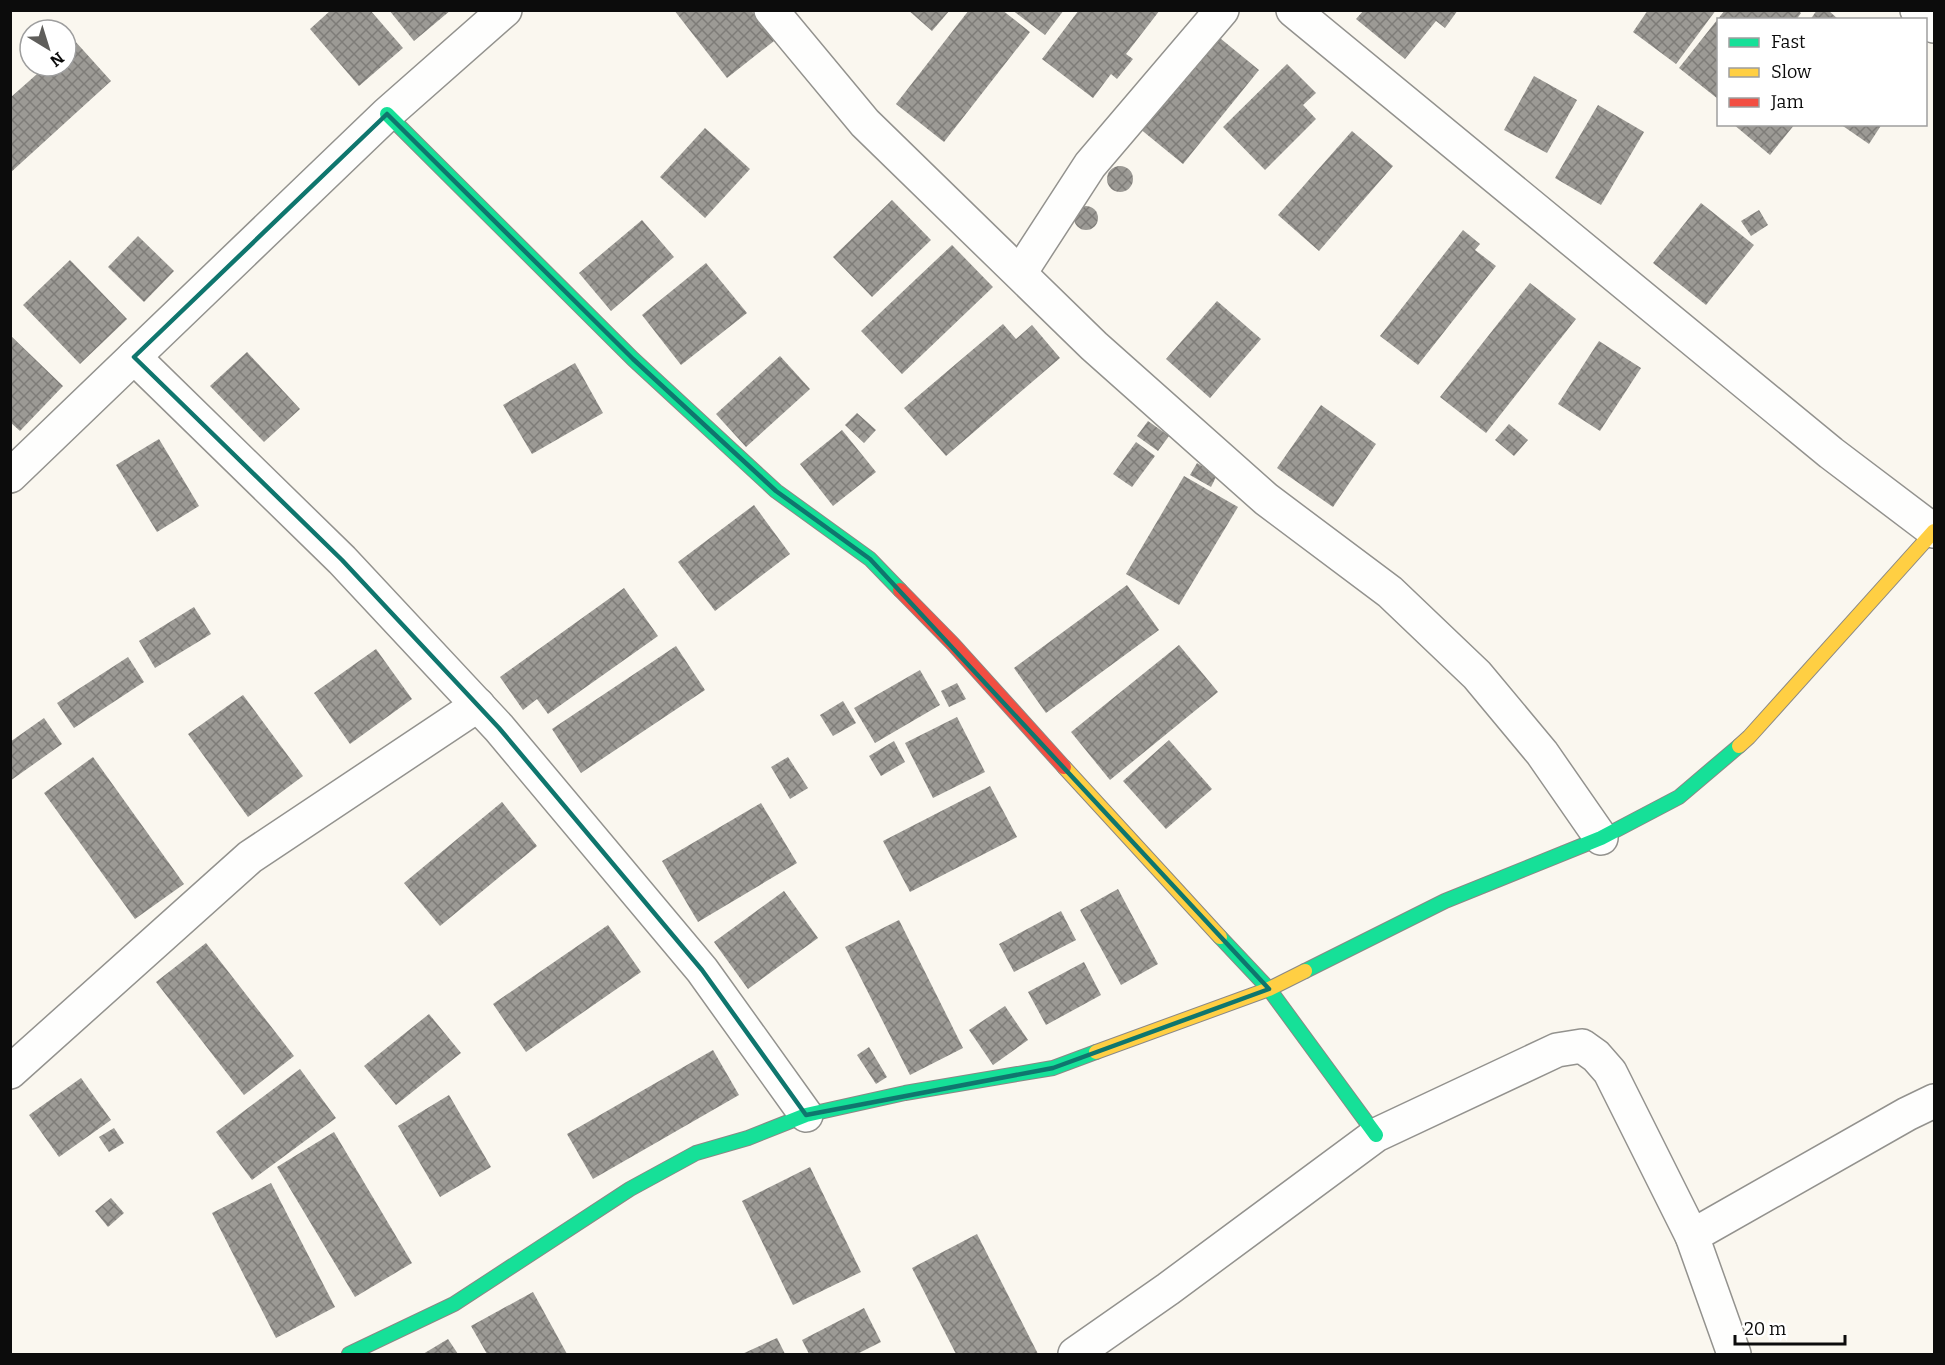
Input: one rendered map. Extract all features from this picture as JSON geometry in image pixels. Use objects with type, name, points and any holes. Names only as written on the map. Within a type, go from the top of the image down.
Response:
[{"type":"street","points":[[10,476],[387,114],[505,10]]},
{"type":"street","points":[[771,10],[864,123],[1094,346],[1258,491],[1390,592],[1477,675],[1542,753],[1601,838]]},
{"type":"street","points":[[1020,273],[1090,165],[1222,10]]},
{"type":"street","points":[[349,1354],[454,1304],[630,1188],[696,1153],[748,1138],[806,1115],[905,1093],[1053,1068],[1269,989],[1445,902],[1601,838],[1679,797],[1749,737],[1934,531],[1831,453],[1293,10]]},
{"type":"street","points":[[387,114],[633,359],[776,491],[870,560],[953,644],[1133,844],[1269,989],[1376,1136]]},
{"type":"street","points":[[134,357],[342,560],[478,705],[702,970],[806,1115]]},
{"type":"street","points":[[10,1072],[250,857],[478,705]]},
{"type":"street","points":[[1075,1354],[1168,1289],[1376,1136],[1557,1050],[1582,1046],[1596,1056],[1610,1072],[1692,1236],[1734,1354]]},
{"type":"street","points":[[1692,1236],[1907,1114],[1935,1101]]},
{"type":"highlighted area","points":[[387,114],[633,359],[776,491],[870,559],[1269,989],[1053,1068],[806,1115],[702,970],[499,728],[342,560],[134,357]]},
{"type":"building","points":[[331,10],[370,10],[403,48],[359,86],[310,29]]},
{"type":"building","points":[[389,10],[451,10],[414,41]]},
{"type":"building","points":[[674,10],[751,10],[774,41],[727,78]]},
{"type":"building","points":[[908,10],[950,10],[932,31]]},
{"type":"building","points":[[969,10],[1002,10],[1030,32],[944,142],[896,104]]},
{"type":"building","points":[[1012,10],[1064,10],[1045,35]]},
{"type":"building","points":[[1079,10],[1160,10],[1126,54],[1133,59],[1117,79],[1111,74],[1093,98],[1042,59]]},
{"type":"building","points":[[1364,10],[1458,10],[1445,28],[1436,21],[1405,59],[1356,19]]},
{"type":"building","points":[[1648,10],[1716,10],[1676,64],[1633,32]]},
{"type":"building","points":[[1725,10],[1797,10],[1801,13],[1797,18],[1719,18]]},
{"type":"building","points":[[1817,10],[1828,10],[1837,18],[1811,18]]},
{"type":"building","points":[[1717,20],[1717,98],[1679,68]]},
{"type":"building","points":[[1215,34],[1259,70],[1183,164],[1139,128]]},
{"type":"building","points":[[78,44],[111,81],[10,173],[10,98],[32,78],[78,78]]},
{"type":"building","points":[[1287,64],[1316,93],[1303,105],[1316,119],[1265,170],[1223,127]]},
{"type":"building","points":[[1534,76],[1577,100],[1547,153],[1504,130]]},
{"type":"building","points":[[1598,105],[1644,132],[1601,205],[1555,178]]},
{"type":"building","points":[[1735,126],[1793,126],[1770,155]]},
{"type":"building","points":[[1843,126],[1881,126],[1869,144]]},
{"type":"building","points":[[705,128],[750,169],[705,218],[660,177]]},
{"type":"building","points":[[1352,131],[1393,166],[1319,251],[1278,215]]},
{"type":"building","points":[[1120,166],[1129,170],[1133,179],[1129,188],[1120,192],[1111,188],[1107,179],[1111,170]]},
{"type":"building","points":[[892,200],[931,240],[872,297],[833,257]]},
{"type":"building","points":[[1701,203],[1754,245],[1706,305],[1653,263]]},
{"type":"building","points":[[1086,206],[1091,207],[1097,213],[1097,223],[1091,229],[1086,230],[1081,229],[1075,223],[1074,218],[1075,213],[1081,207]]},
{"type":"building","points":[[1759,210],[1768,225],[1751,236],[1741,221]]},
{"type":"building","points":[[642,220],[674,257],[611,311],[579,273]]},
{"type":"building","points":[[1463,230],[1480,244],[1475,250],[1496,266],[1418,365],[1380,336]]},
{"type":"building","points":[[138,236],[174,271],[144,302],[108,267]]},
{"type":"building","points":[[952,245],[993,287],[902,374],[861,331]]},
{"type":"building","points":[[70,260],[127,319],[80,364],[23,305]]},
{"type":"building","points":[[706,263],[747,313],[681,365],[642,315]]},
{"type":"building","points":[[1530,283],[1576,319],[1486,433],[1440,397]]},
{"type":"building","points":[[1217,301],[1261,339],[1210,398],[1166,359]]},
{"type":"building","points":[[1003,324],[1016,339],[1032,325],[1060,358],[946,456],[904,408]]},
{"type":"building","points":[[10,335],[63,386],[20,431],[10,422]]},
{"type":"building","points":[[1599,341],[1641,368],[1600,431],[1558,404]]},
{"type":"building","points":[[247,352],[300,409],[264,442],[210,386]]},
{"type":"building","points":[[780,356],[810,389],[746,447],[716,414]]},
{"type":"building","points":[[575,363],[603,413],[532,454],[503,405]]},
{"type":"building","points":[[1321,405],[1376,444],[1333,507],[1277,468]]},
{"type":"building","points":[[857,413],[876,430],[864,443],[845,425]]},
{"type":"building","points":[[1148,421],[1169,436],[1158,451],[1137,436]]},
{"type":"building","points":[[1509,424],[1528,440],[1514,456],[1495,440]]},
{"type":"building","points":[[842,430],[876,472],[833,506],[800,464]]},
{"type":"building","points":[[159,439],[199,506],[157,532],[116,465]]},
{"type":"building","points":[[1136,442],[1155,456],[1132,487],[1113,474]]},
{"type":"building","points":[[1197,463],[1217,475],[1211,487],[1190,475]]},
{"type":"building","points":[[1184,476],[1238,507],[1179,605],[1126,574]]},
{"type":"building","points":[[754,505],[790,554],[715,611],[678,562]]},
{"type":"building","points":[[1127,585],[1159,630],[1046,713],[1014,668]]},
{"type":"building","points":[[624,588],[658,636],[548,714],[537,699],[523,710],[500,677]]},
{"type":"building","points":[[194,607],[211,634],[155,668],[139,641]]},
{"type":"building","points":[[1179,645],[1218,692],[1110,780],[1071,732]]},
{"type":"building","points":[[676,646],[705,690],[581,773],[552,729]]},
{"type":"building","points":[[376,649],[412,699],[350,744],[314,693]]},
{"type":"building","points":[[128,657],[144,682],[74,728],[57,703]]},
{"type":"building","points":[[920,670],[940,705],[875,743],[854,708]]},
{"type":"building","points":[[957,683],[966,699],[949,707],[941,691]]},
{"type":"building","points":[[243,695],[303,776],[248,817],[188,734]]},
{"type":"building","points":[[843,701],[856,723],[833,736],[820,715]]},
{"type":"building","points":[[957,717],[985,772],[933,798],[905,743]]},
{"type":"building","points":[[44,718],[62,744],[10,781],[10,742]]},
{"type":"building","points":[[1169,740],[1212,789],[1166,829],[1123,781]]},
{"type":"building","points":[[894,741],[905,762],[881,776],[869,756]]},
{"type":"building","points":[[93,757],[184,884],[135,919],[44,793]]},
{"type":"building","points":[[788,757],[808,788],[790,799],[771,767]]},
{"type":"building","points":[[990,786],[1017,837],[910,892],[883,841]]},
{"type":"building","points":[[502,802],[537,846],[440,926],[404,883]]},
{"type":"building","points":[[761,803],[797,863],[698,922],[662,861]]},
{"type":"building","points":[[1118,889],[1158,964],[1121,985],[1080,910]]},
{"type":"building","points":[[784,891],[818,938],[748,989],[714,942]]},
{"type":"building","points":[[1061,911],[1076,940],[1014,972],[999,944]]},
{"type":"building","points":[[899,920],[963,1048],[910,1075],[845,947]]},
{"type":"building","points":[[608,925],[641,972],[526,1052],[493,1004]]},
{"type":"building","points":[[206,943],[294,1056],[244,1095],[156,982]]},
{"type":"building","points":[[1084,962],[1101,995],[1046,1025],[1028,992]]},
{"type":"building","points":[[1005,1006],[1028,1040],[993,1065],[969,1030]]},
{"type":"building","points":[[429,1014],[461,1053],[396,1105],[364,1066]]},
{"type":"building","points":[[869,1047],[887,1077],[876,1084],[857,1055]]},
{"type":"building","points":[[713,1050],[739,1095],[593,1179],[567,1134]]},
{"type":"building","points":[[300,1069],[336,1118],[252,1180],[216,1132]]},
{"type":"building","points":[[81,1078],[111,1120],[59,1157],[29,1115]]},
{"type":"building","points":[[449,1095],[491,1167],[440,1197],[398,1126]]},
{"type":"building","points":[[114,1128],[124,1143],[109,1152],[99,1137]]},
{"type":"building","points":[[334,1132],[412,1263],[355,1297],[277,1167]]},
{"type":"building","points":[[810,1167],[861,1272],[793,1305],[742,1201]]},
{"type":"building","points":[[271,1183],[335,1307],[276,1338],[212,1213]]},
{"type":"building","points":[[111,1198],[124,1213],[108,1227],[95,1211]]},
{"type":"building","points":[[977,1234],[1038,1354],[956,1354],[912,1268]]},
{"type":"building","points":[[533,1292],[567,1354],[487,1354],[471,1326]]},
{"type":"building","points":[[864,1308],[881,1342],[857,1354],[809,1354],[802,1340]]},
{"type":"building","points":[[777,1338],[785,1354],[742,1354]]},
{"type":"building","points":[[448,1339],[458,1354],[423,1354]]},
{"type":"traffic: fast","points":[[387,114],[633,359],[776,491],[870,559],[900,590]]},
{"type":"traffic: fast","points":[[1305,971],[1445,901],[1601,838],[1679,797],[1739,746]]},
{"type":"traffic: fast","points":[[1220,937],[1269,989],[1376,1135]]},
{"type":"traffic: fast","points":[[349,1354],[454,1304],[630,1189],[696,1153],[748,1138],[806,1115],[905,1093],[1053,1068],[1096,1052]]},
{"type":"traffic: slow","points":[[1739,746],[1934,531]]},
{"type":"traffic: slow","points":[[1064,767],[1220,937]]},
{"type":"traffic: slow","points":[[1096,1052],[1269,989],[1305,971]]},
{"type":"traffic: jam","points":[[900,590],[953,644],[1064,767]]}]
